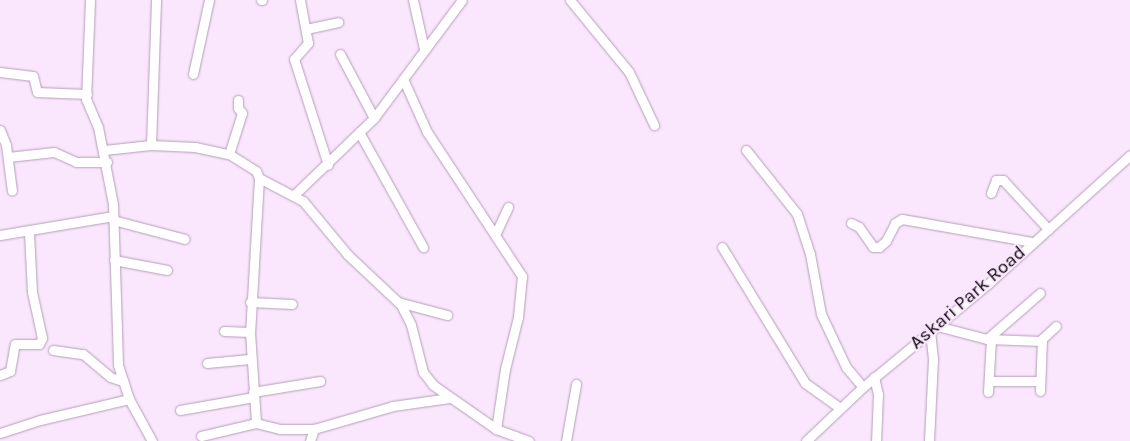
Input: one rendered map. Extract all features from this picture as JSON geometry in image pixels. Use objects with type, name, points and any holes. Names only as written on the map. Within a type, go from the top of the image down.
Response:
[{"type":"street","points":[[90,0],[87,94],[107,162],[113,218],[117,350],[128,399],[152,441]]},
{"type":"street","points":[[151,145],[156,0]]},
{"type":"street","points":[[193,74],[209,0]]},
{"type":"street","points":[[300,0],[306,28],[307,46],[294,59],[328,165]]},
{"type":"street","points":[[413,0],[424,49]]},
{"type":"street","points":[[295,194],[328,165],[374,118],[404,81],[424,49],[462,0]]},
{"type":"street","points":[[570,0],[629,72],[654,125]]},
{"type":"street","points":[[306,28],[338,22]]},
{"type":"street","points":[[340,54],[374,118]]},
{"type":"street","points":[[0,72],[33,76],[37,92],[87,94]]},
{"type":"street","points":[[404,81],[427,132],[522,276],[518,317],[505,369],[496,429]]},
{"type":"street","points":[[228,154],[242,113],[238,108],[238,100]]},
{"type":"street","points":[[0,130],[8,157],[12,191]]},
{"type":"street","points":[[359,132],[423,247]]},
{"type":"street","points":[[104,150],[151,145],[195,147],[228,154],[250,165],[259,178],[295,194],[352,259],[398,302],[411,325],[423,372],[433,385],[496,429],[529,441]]},
{"type":"street","points":[[746,150],[797,214],[810,254],[821,314],[846,367],[863,387]]},
{"type":"street","points":[[8,157],[54,152],[76,162],[107,162]]},
{"type":"street","name":"Askari Park Road","points":[[806,441],[863,387],[934,329],[1130,155]]},
{"type":"street","points":[[256,423],[250,359],[250,302],[259,178]]},
{"type":"street","points":[[991,193],[996,180],[1003,180],[1048,229]]},
{"type":"street","points":[[496,235],[508,207]]},
{"type":"street","points":[[0,235],[29,233],[32,229],[113,218],[185,239]]},
{"type":"street","points":[[852,223],[859,227],[873,247],[879,247],[886,241],[895,223],[902,219],[1033,242]]},
{"type":"street","points":[[0,375],[10,371],[15,344],[39,344],[42,338],[32,292],[29,233]]},
{"type":"street","points":[[722,248],[805,383],[818,395],[840,408]]},
{"type":"street","points":[[114,260],[167,270]]},
{"type":"street","points":[[988,392],[989,339],[1040,293]]},
{"type":"street","points":[[250,302],[292,304]]},
{"type":"street","points":[[398,302],[447,315]]},
{"type":"street","points":[[1040,391],[1042,341],[1056,326]]},
{"type":"street","points":[[929,441],[934,329],[989,339],[1042,341]]},
{"type":"street","points":[[224,331],[250,332]]},
{"type":"street","points":[[53,350],[83,354],[110,377],[123,381]]},
{"type":"street","points":[[207,363],[250,359]]},
{"type":"street","points":[[874,378],[878,394],[876,441]]},
{"type":"street","points":[[180,410],[320,381]]},
{"type":"street","points":[[988,381],[1040,381]]},
{"type":"street","points":[[566,441],[576,384]]},
{"type":"street","points":[[201,436],[256,423],[280,429],[314,429],[393,406],[450,398]]},
{"type":"street","points":[[0,433],[40,420],[128,399]]},
{"type":"street","points":[[310,441],[314,429]]}]
